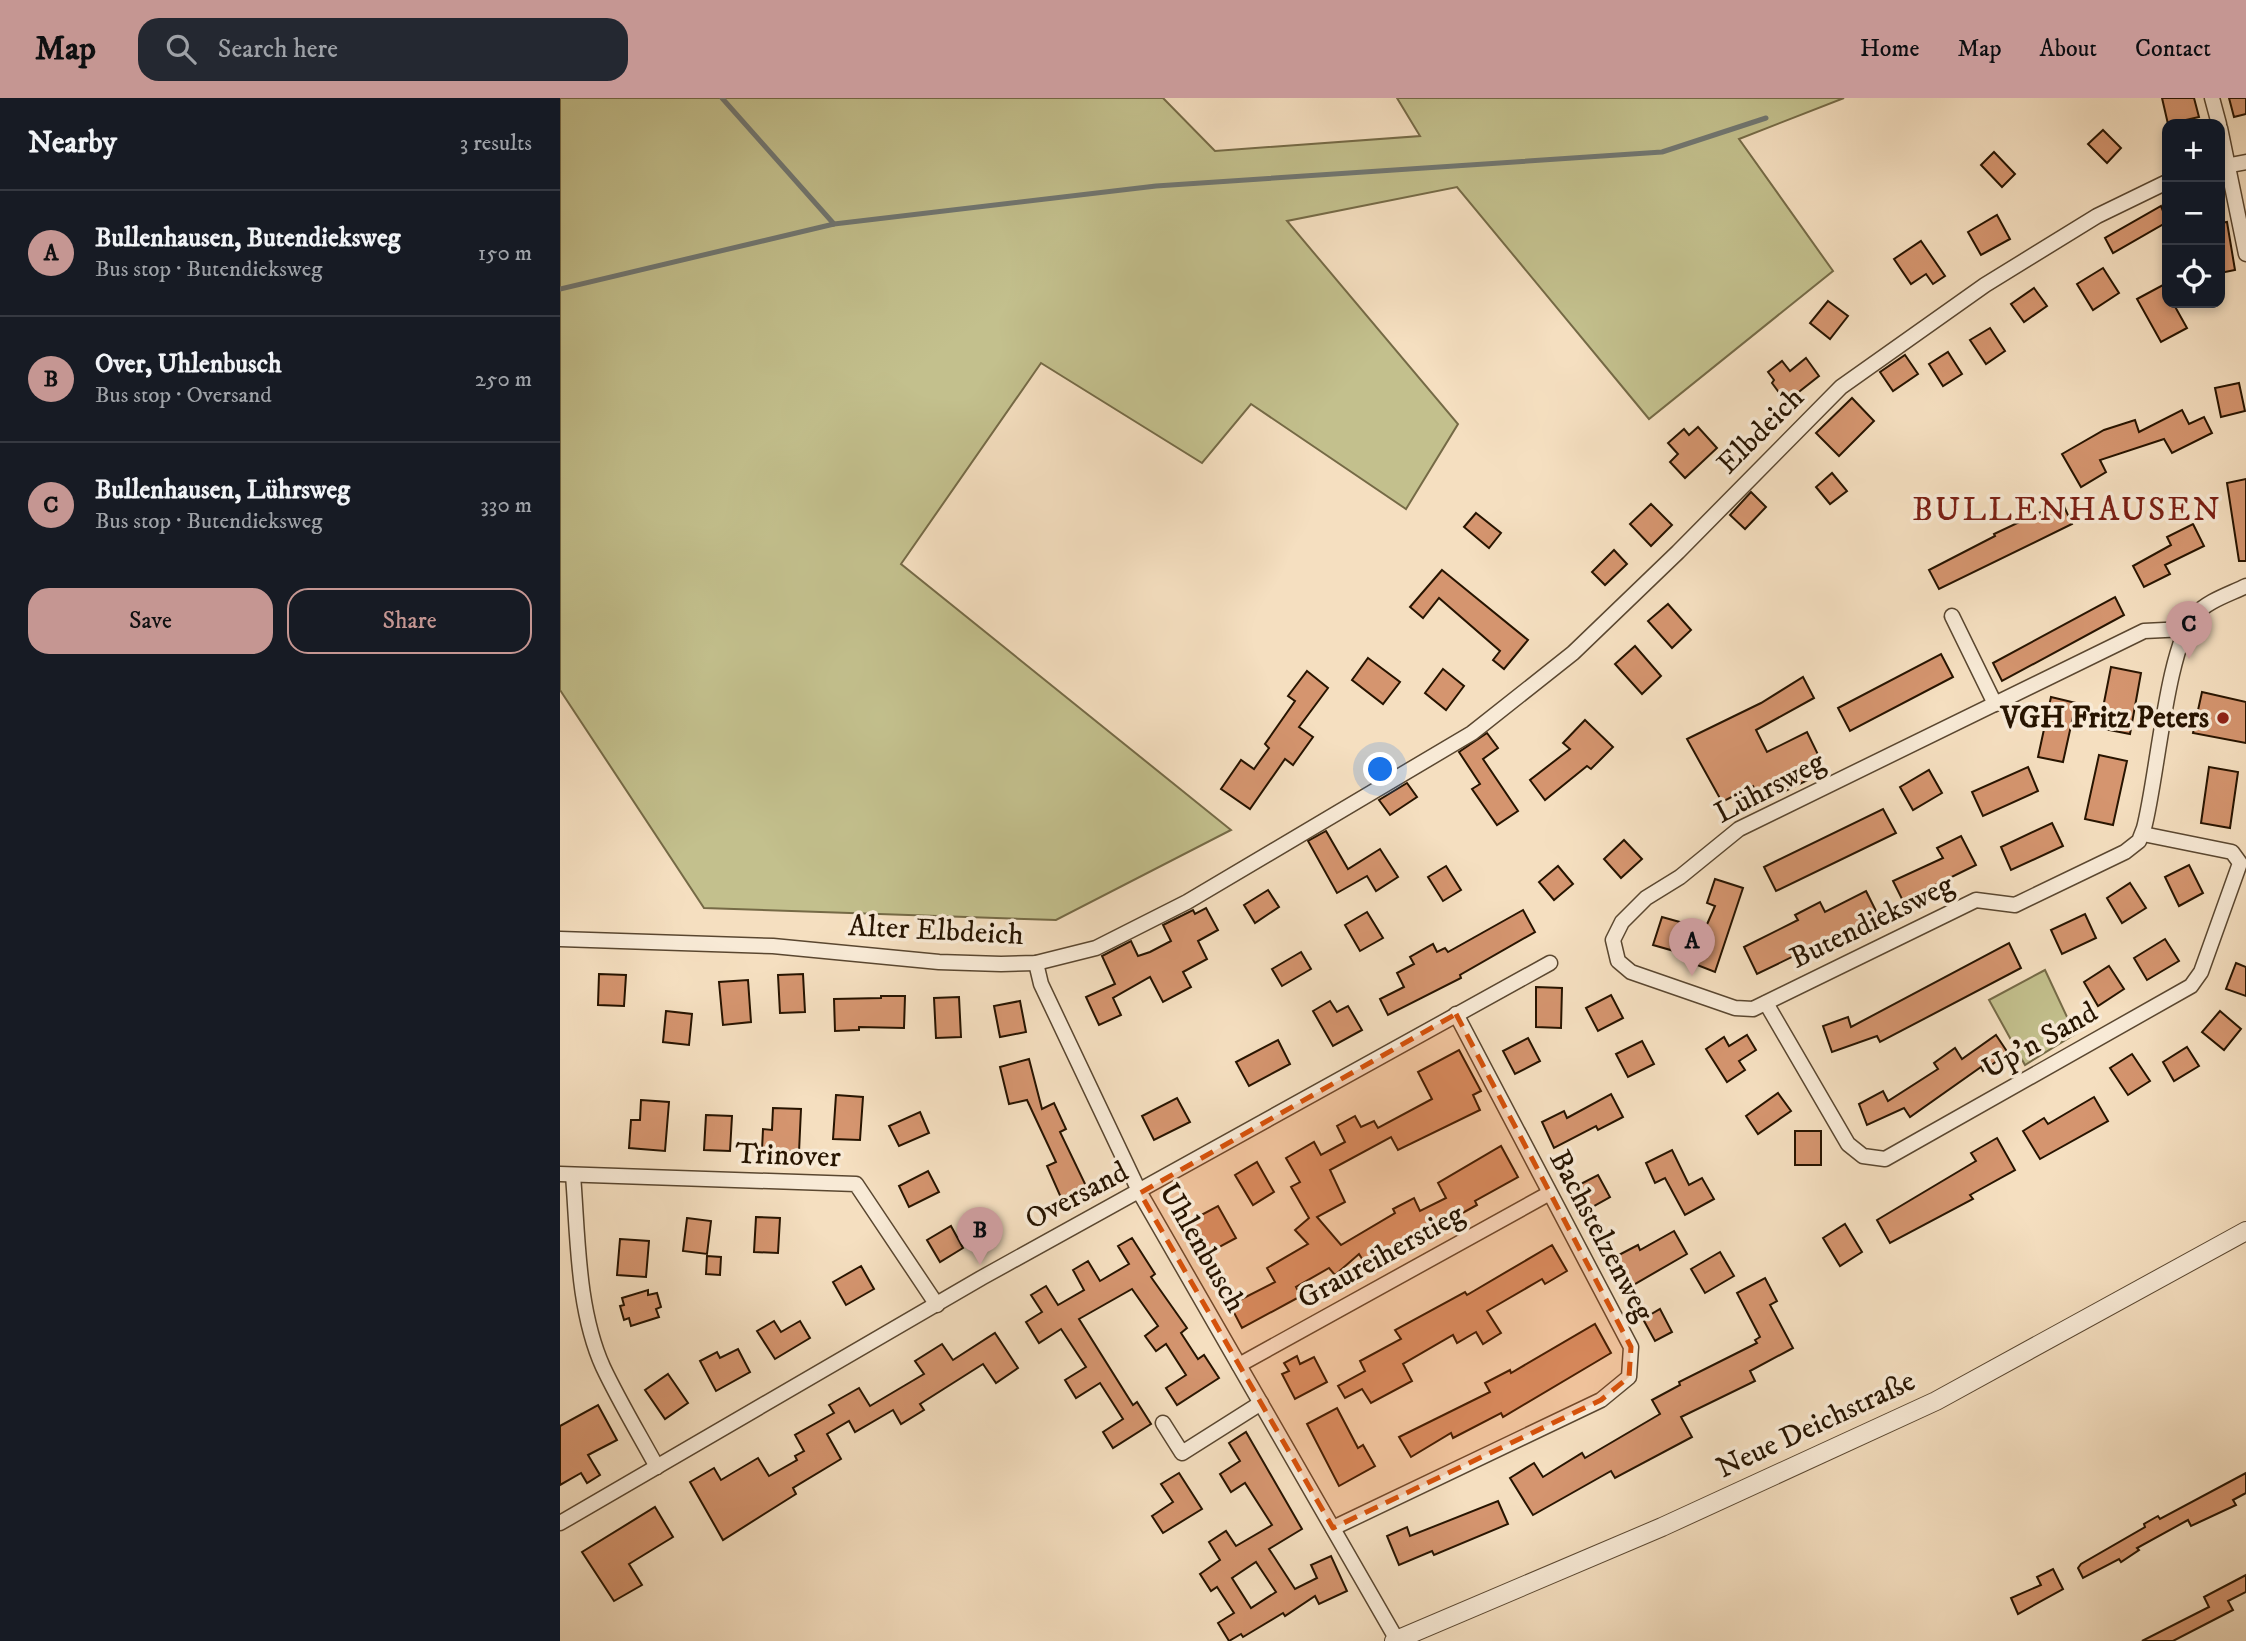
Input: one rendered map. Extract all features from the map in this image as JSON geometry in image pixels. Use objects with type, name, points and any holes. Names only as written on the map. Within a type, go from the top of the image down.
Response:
[{"type":"street","points":[[2212,98],[2217,119]]},
{"type":"street","points":[[2225,165],[2246,162]]},
{"type":"street","points":[[2225,169],[2246,254]]},
{"type":"street","name":"Elbdeich","points":[[1425,761],[1472,733],[1573,653],[1678,552],[1841,387],[1985,285],[2097,216],[2162,184]]},
{"type":"street","points":[[2143,834],[2175,663],[2185,629],[2202,608],[2246,586]]},
{"type":"street","points":[[1952,616],[1995,704]]},
{"type":"street","name":"Lührsweg","points":[[1618,961],[1613,940],[1622,922],[1646,898],[1680,877],[1739,828],[2144,631],[2185,629]]},
{"type":"street","name":"Alter Elbdeich","points":[[560,939],[773,946],[939,962],[1036,962],[1096,948],[1149,923],[1425,761]]},
{"type":"street","name":"Butendieksweg","points":[[1618,961],[1631,972],[1735,1008],[1754,1009],[1976,900],[2015,905],[2125,852],[2143,834]]},
{"type":"street","name":"Up'n Sand","points":[[1766,1003],[1847,1144],[1863,1156],[1885,1159],[2191,986],[2201,972],[2240,863],[2232,852],[2143,834]]},
{"type":"street","name":"Uhlenbusch","points":[[1036,962],[1041,984],[1140,1193],[1396,1640]]},
{"type":"street","name":"Oversand","points":[[560,1523],[937,1305],[1550,963]]},
{"type":"street","name":"Bachstelzenweg","points":[[1333,1528],[1601,1400],[1629,1377],[1631,1347],[1548,1194],[1456,1014]]},
{"type":"street","name":"Trinover","points":[[657,1467],[602,1365],[591,1329],[566,1174],[856,1184],[937,1305]]},
{"type":"street","name":"Graureiherstieg","points":[[1239,1365],[1548,1194]]},
{"type":"street","name":"Neue Deichstraße","points":[[1396,1640],[1662,1527],[1936,1401],[2246,1231]]},
{"type":"street","points":[[1163,1423],[1182,1453],[1261,1404]]},
{"type":"highlighted area","points":[[1456,1014],[1631,1347],[1629,1377],[1601,1400],[1333,1528],[1140,1193]]},
{"type":"shaded area","points":[[560,98],[1163,98],[1215,151],[1420,136],[1397,98],[1844,98],[1739,139],[1833,271],[1649,419],[1457,187],[1287,221],[1458,424],[1406,509],[1251,404],[1202,463],[1041,363],[901,564],[1231,830],[1056,920],[704,908],[560,690]]},
{"type":"shaded area","points":[[2045,970],[2075,1034],[2025,1065],[1989,1000]]},
{"type":"building","points":[[2162,98],[2194,98],[2199,117],[2167,119]]},
{"type":"building","points":[[2229,98],[2246,98],[2246,114],[2234,117]]},
{"type":"building","points":[[2103,130],[2121,148],[2107,163],[2088,144]]},
{"type":"building","points":[[1994,152],[2015,174],[2002,187],[1981,165]]},
{"type":"building","points":[[2161,206],[2162,225],[2113,253],[2105,238]]},
{"type":"building","points":[[1997,215],[2010,239],[1981,255],[1968,232]]},
{"type":"building","points":[[2225,222],[2235,270],[2225,272],[2225,245]]},
{"type":"building","points":[[1921,241],[1945,276],[1933,284],[1926,274],[1911,284],[1894,259]]},
{"type":"building","points":[[2103,268],[2119,293],[2093,310],[2077,284]]},
{"type":"building","points":[[2162,286],[2162,308],[2176,308],[2187,328],[2161,342],[2137,299]]},
{"type":"building","points":[[2034,288],[2047,306],[2024,322],[2011,304]]},
{"type":"building","points":[[1828,301],[1848,316],[1830,339],[1810,323]]},
{"type":"building","points":[[1990,328],[2005,351],[1986,364],[1970,340]]},
{"type":"building","points":[[1948,352],[1962,374],[1943,386],[1929,364]]},
{"type":"building","points":[[1905,355],[1918,374],[1893,391],[1880,372]]},
{"type":"building","points":[[1806,358],[1819,376],[1786,402],[1772,383],[1774,380],[1768,372],[1782,361],[1790,371]]},
{"type":"building","points":[[2239,383],[2245,411],[2221,417],[2215,388]]},
{"type":"building","points":[[1852,398],[1874,421],[1839,456],[1816,433]]},
{"type":"building","points":[[2182,410],[2189,424],[2204,417],[2212,433],[2172,453],[2164,439],[2100,460],[2106,472],[2081,487],[2062,454],[2104,430],[2135,420],[2139,432]]},
{"type":"building","points":[[1698,427],[1717,448],[1685,478],[1670,462],[1678,454],[1668,443],[1684,429],[1689,435]]},
{"type":"building","points":[[1832,473],[1847,491],[1830,504],[1816,487]]},
{"type":"building","points":[[2246,479],[2246,561],[2239,561],[2227,483]]},
{"type":"building","points":[[1751,492],[1766,507],[1745,529],[1730,515]]},
{"type":"building","points":[[2062,502],[2072,524],[1939,589],[1929,570],[1995,536],[1994,534]]},
{"type":"building","points":[[1651,504],[1672,525],[1651,546],[1630,524]]},
{"type":"building","points":[[1476,513],[1501,533],[1489,548],[1464,527]]},
{"type":"building","points":[[2193,524],[2204,546],[2165,565],[2170,574],[2144,587],[2133,566],[2171,545],[2167,537]]},
{"type":"building","points":[[1614,550],[1627,564],[1605,585],[1592,572]]},
{"type":"building","points":[[1442,570],[1528,640],[1504,669],[1493,660],[1500,651],[1439,598],[1423,618],[1410,607]]},
{"type":"building","points":[[2115,597],[2124,615],[2002,681],[1993,663]]},
{"type":"building","points":[[1668,604],[1691,630],[1672,648],[1648,621]]},
{"type":"building","points":[[1635,646],[1661,676],[1642,694],[1615,664]]},
{"type":"building","points":[[1941,654],[1953,677],[1850,731],[1838,708]]},
{"type":"building","points":[[1368,658],[1400,682],[1383,704],[1352,680]]},
{"type":"building","points":[[2111,667],[2141,673],[2130,734],[2099,728]]},
{"type":"building","points":[[1443,669],[1464,686],[1446,710],[1425,693]]},
{"type":"building","points":[[1307,671],[1328,688],[1299,727],[1313,737],[1293,765],[1285,759],[1250,809],[1221,789],[1241,760],[1254,769],[1269,748],[1265,744],[1295,701],[1288,696]]},
{"type":"building","points":[[1803,677],[1814,698],[1756,730],[1767,752],[1807,732],[1826,771],[1761,803],[1753,786],[1722,802],[1687,739],[1761,703]]},
{"type":"building","points":[[2202,692],[2246,702],[2246,743],[2193,733]]},
{"type":"building","points":[[2051,697],[2076,703],[2063,762],[2038,757]]},
{"type":"building","points":[[1585,720],[1613,747],[1591,769],[1587,766],[1545,800],[1530,780],[1570,749],[1563,743]]},
{"type":"building","points":[[1487,733],[1498,748],[1483,759],[1518,811],[1497,825],[1472,789],[1480,784],[1459,752]]},
{"type":"building","points":[[2099,755],[2127,761],[2113,825],[2085,819]]},
{"type":"building","points":[[2028,767],[2038,791],[1983,816],[1972,792]]},
{"type":"building","points":[[2209,767],[2238,772],[2230,828],[2201,823]]},
{"type":"building","points":[[1929,770],[1942,793],[1913,810],[1900,787]]},
{"type":"building","points":[[1407,783],[1417,797],[1390,815],[1379,800]]},
{"type":"building","points":[[1883,809],[1896,833],[1776,891],[1764,867]]},
{"type":"building","points":[[2052,823],[2063,846],[2011,870],[2001,847]]},
{"type":"building","points":[[1326,831],[1348,869],[1380,849],[1398,877],[1376,891],[1367,876],[1337,893],[1308,841]]},
{"type":"building","points":[[1961,836],[1976,865],[1903,901],[1893,881],[1943,858],[1937,848]]},
{"type":"building","points":[[1624,840],[1642,859],[1621,878],[1604,859]]},
{"type":"building","points":[[2189,865],[2203,893],[2179,906],[2165,877]]},
{"type":"building","points":[[1446,866],[1461,890],[1443,901],[1428,877]]},
{"type":"building","points":[[1558,866],[1573,884],[1554,900],[1539,882]]},
{"type":"building","points":[[1715,879],[1743,888],[1715,972],[1692,963],[1695,957],[1653,945],[1662,917],[1705,929],[1715,906],[1707,903]]},
{"type":"building","points":[[2130,883],[2146,908],[2122,923],[2107,898]]},
{"type":"building","points":[[1268,890],[1279,907],[1255,923],[1244,905]]},
{"type":"building","points":[[1866,891],[1878,915],[1757,974],[1744,947],[1798,920],[1795,915],[1820,902],[1825,912]]},
{"type":"building","points":[[1206,908],[1218,930],[1198,941],[1207,959],[1183,972],[1191,987],[1163,1002],[1150,977],[1113,998],[1121,1015],[1099,1025],[1086,997],[1115,984],[1102,956],[1131,941],[1138,956],[1150,952],[1171,941],[1163,925],[1193,910],[1195,914]]},
{"type":"building","points":[[1523,910],[1535,932],[1460,975],[1461,978],[1388,1015],[1380,999],[1404,987],[1397,973],[1414,964],[1410,957],[1433,944],[1437,952],[1445,948],[1448,952]]},
{"type":"building","points":[[1367,912],[1383,938],[1360,951],[1345,925]]},
{"type":"building","points":[[2085,914],[2096,938],[2062,954],[2051,930]]},
{"type":"building","points":[[2165,939],[2179,961],[2147,980],[2134,958]]},
{"type":"building","points":[[2009,943],[2021,968],[1880,1042],[1877,1036],[1832,1052],[1823,1026],[1848,1017],[1851,1027]]},
{"type":"building","points":[[1301,952],[1311,969],[1282,986],[1272,969]]},
{"type":"building","points":[[2236,963],[2246,967],[2246,996],[2226,989]]},
{"type":"building","points":[[2109,966],[2124,989],[2098,1006],[2084,982]]},
{"type":"building","points":[[599,974],[626,975],[624,1006],[598,1005]]},
{"type":"building","points":[[803,974],[805,1012],[780,1013],[778,975]]},
{"type":"building","points":[[748,980],[751,1022],[723,1025],[719,982]]},
{"type":"building","points":[[1536,987],[1562,988],[1561,1028],[1536,1027]]},
{"type":"building","points":[[1611,995],[1623,1018],[1598,1031],[1586,1008]]},
{"type":"building","points":[[905,996],[904,1028],[859,1027],[859,1030],[835,1031],[834,999]]},
{"type":"building","points":[[959,997],[961,1037],[936,1038],[934,998]]},
{"type":"building","points":[[1020,1001],[1026,1032],[1000,1037],[994,1006]]},
{"type":"building","points":[[1330,1001],[1337,1012],[1348,1006],[1362,1030],[1333,1046],[1313,1011]]},
{"type":"building","points":[[666,1011],[692,1014],[689,1045],[663,1042]]},
{"type":"building","points":[[2220,1011],[2241,1029],[2224,1050],[2202,1032]]},
{"type":"building","points":[[1747,1035],[1756,1050],[1739,1061],[1745,1070],[1727,1082],[1706,1049],[1724,1037],[1729,1046]]},
{"type":"building","points":[[1996,1035],[2008,1053],[1983,1071],[1981,1067],[1910,1117],[1904,1108],[1867,1125],[1859,1104],[1883,1091],[1888,1101],[1938,1069],[1934,1063],[1955,1048],[1962,1059]]},
{"type":"building","points":[[1528,1038],[1540,1061],[1515,1074],[1503,1051]]},
{"type":"building","points":[[1278,1040],[1290,1064],[1249,1086],[1236,1062]]},
{"type":"building","points":[[1642,1041],[1654,1064],[1628,1077],[1616,1054]]},
{"type":"building","points":[[2187,1047],[2199,1066],[2174,1081],[2163,1062]]},
{"type":"building","points":[[1459,1050],[1481,1091],[1473,1095],[1480,1110],[1398,1150],[1391,1137],[1330,1170],[1345,1202],[1317,1217],[1341,1245],[1395,1213],[1393,1209],[1414,1198],[1420,1211],[1446,1198],[1438,1183],[1501,1146],[1518,1177],[1475,1201],[1477,1205],[1410,1242],[1407,1237],[1364,1262],[1359,1254],[1335,1275],[1329,1268],[1296,1287],[1301,1296],[1242,1328],[1230,1305],[1275,1282],[1267,1268],[1308,1244],[1295,1230],[1309,1218],[1291,1187],[1300,1182],[1286,1158],[1314,1142],[1321,1155],[1345,1142],[1337,1126],[1355,1116],[1361,1127],[1374,1121],[1378,1128],[1432,1099],[1418,1072]]},
{"type":"building","points":[[2132,1054],[2150,1081],[2128,1095],[2110,1068]]},
{"type":"building","points":[[1029,1059],[1042,1109],[1054,1103],[1066,1129],[1060,1132],[1087,1188],[1062,1200],[1047,1166],[1056,1162],[1027,1100],[1009,1104],[1000,1067]]},
{"type":"building","points":[[1778,1093],[1791,1111],[1758,1134],[1746,1116]]},
{"type":"building","points":[[1611,1094],[1623,1117],[1598,1130],[1596,1126],[1554,1148],[1542,1122],[1564,1111],[1567,1118]]},
{"type":"building","points":[[836,1095],[863,1097],[860,1140],[833,1139]]},
{"type":"building","points":[[2094,1097],[2108,1121],[2040,1159],[2023,1131],[2044,1118],[2048,1124]]},
{"type":"building","points":[[1177,1098],[1190,1122],[1154,1140],[1142,1116]]},
{"type":"building","points":[[641,1100],[669,1102],[665,1151],[629,1148],[631,1120],[640,1120]]},
{"type":"building","points":[[773,1108],[801,1109],[799,1152],[762,1150],[763,1129],[772,1130]]},
{"type":"building","points":[[920,1112],[929,1133],[899,1146],[889,1126]]},
{"type":"building","points":[[706,1115],[732,1116],[730,1151],[704,1150]]},
{"type":"building","points":[[1795,1131],[1821,1131],[1821,1165],[1795,1165]]},
{"type":"building","points":[[1997,1138],[2015,1170],[1970,1195],[1973,1199],[1890,1243],[1877,1220],[1976,1161],[1971,1153]]},
{"type":"building","points":[[1672,1150],[1689,1185],[1702,1178],[1714,1199],[1685,1215],[1665,1178],[1655,1183],[1646,1163]]},
{"type":"building","points":[[1257,1162],[1274,1192],[1253,1205],[1235,1175]]},
{"type":"building","points":[[928,1171],[939,1192],[909,1207],[899,1186]]},
{"type":"building","points":[[1598,1175],[1610,1197],[1585,1211],[1573,1188]]},
{"type":"building","points":[[1218,1206],[1236,1238],[1210,1252],[1192,1220]]},
{"type":"building","points":[[756,1217],[780,1218],[778,1253],[754,1252]]},
{"type":"building","points":[[687,1218],[711,1221],[707,1254],[683,1251]]},
{"type":"building","points":[[1845,1224],[1862,1252],[1840,1266],[1823,1238]]},
{"type":"building","points":[[951,1226],[963,1248],[940,1262],[927,1240]]},
{"type":"building","points":[[1674,1231],[1687,1254],[1628,1288],[1613,1258],[1638,1245],[1640,1250]]},
{"type":"building","points":[[1132,1238],[1155,1274],[1151,1277],[1187,1328],[1181,1333],[1198,1359],[1204,1355],[1219,1378],[1177,1405],[1166,1388],[1186,1375],[1166,1344],[1156,1351],[1145,1336],[1158,1326],[1132,1289],[1079,1319],[1133,1405],[1137,1402],[1151,1424],[1113,1448],[1103,1432],[1123,1419],[1100,1383],[1076,1398],[1065,1380],[1086,1367],[1061,1329],[1039,1343],[1026,1322],[1042,1312],[1031,1295],[1046,1286],[1058,1305],[1084,1290],[1073,1270],[1088,1261],[1100,1281],[1129,1264],[1118,1246]]},
{"type":"building","points":[[620,1239],[649,1241],[646,1277],[617,1275]]},
{"type":"building","points":[[1552,1245],[1567,1271],[1545,1284],[1542,1279],[1487,1311],[1501,1333],[1483,1344],[1476,1332],[1457,1343],[1453,1335],[1403,1364],[1412,1381],[1371,1403],[1362,1389],[1345,1398],[1338,1386],[1365,1371],[1360,1361],[1401,1339],[1395,1330],[1465,1292],[1467,1295]]},
{"type":"building","points":[[1720,1252],[1734,1276],[1705,1293],[1691,1269]]},
{"type":"building","points":[[707,1256],[721,1257],[720,1275],[706,1274]]},
{"type":"building","points":[[861,1266],[874,1289],[846,1305],[833,1282]]},
{"type":"building","points":[[1765,1278],[1777,1301],[1770,1305],[1793,1348],[1750,1371],[1755,1381],[1681,1417],[1692,1437],[1615,1478],[1611,1471],[1533,1515],[1510,1478],[1534,1463],[1543,1477],[1582,1453],[1585,1458],[1660,1414],[1652,1400],[1680,1385],[1679,1382],[1757,1343],[1755,1340],[1760,1337],[1737,1293]]},
{"type":"building","points":[[648,1290],[648,1295],[657,1293],[661,1307],[656,1309],[659,1317],[631,1326],[629,1318],[624,1320],[620,1306],[624,1305],[622,1298]]},
{"type":"building","points":[[1660,1309],[1672,1332],[1655,1341],[1643,1319]]},
{"type":"building","points":[[774,1321],[781,1332],[800,1321],[810,1338],[775,1359],[757,1331]]},
{"type":"building","points":[[1595,1324],[1611,1353],[1503,1417],[1501,1413],[1453,1438],[1451,1433],[1411,1457],[1399,1437],[1490,1392],[1485,1383],[1510,1370],[1511,1373]]},
{"type":"building","points":[[995,1333],[1018,1368],[996,1383],[983,1364],[920,1404],[924,1410],[901,1424],[893,1410],[855,1432],[849,1421],[827,1434],[841,1459],[793,1488],[796,1494],[723,1540],[690,1482],[714,1468],[721,1480],[758,1458],[769,1476],[797,1460],[795,1456],[804,1451],[795,1435],[834,1413],[829,1405],[859,1388],[870,1406],[924,1374],[915,1361],[942,1344],[953,1360]]},
{"type":"building","points":[[738,1349],[750,1372],[716,1391],[700,1361],[717,1352],[720,1358]]},
{"type":"building","points":[[1297,1356],[1300,1364],[1314,1357],[1327,1382],[1295,1399],[1282,1374],[1289,1371],[1284,1363]]},
{"type":"building","points":[[668,1374],[688,1403],[665,1419],[645,1390]]},
{"type":"building","points":[[598,1405],[617,1440],[588,1455],[600,1475],[587,1483],[581,1473],[560,1485],[560,1426]]},
{"type":"building","points":[[1337,1408],[1358,1448],[1363,1445],[1375,1466],[1339,1486],[1307,1424]]},
{"type":"building","points":[[1246,1432],[1302,1529],[1269,1549],[1295,1589],[1317,1578],[1311,1565],[1331,1556],[1347,1591],[1319,1604],[1315,1596],[1285,1616],[1283,1613],[1243,1637],[1241,1634],[1229,1641],[1218,1623],[1234,1613],[1217,1587],[1211,1591],[1200,1574],[1220,1560],[1209,1542],[1226,1531],[1236,1546],[1272,1525],[1245,1483],[1231,1492],[1220,1474],[1240,1461],[1229,1443]],"holes":[[[1256,1562],[1276,1592],[1251,1608],[1232,1578]]]},
{"type":"building","points":[[1179,1473],[1202,1509],[1163,1533],[1152,1516],[1173,1502],[1161,1484]]},
{"type":"building","points":[[2246,1473],[2246,1493],[2233,1500],[2236,1505],[2191,1526],[2188,1520],[2137,1548],[2139,1550],[2121,1562],[2119,1559],[2083,1578],[2078,1568],[2081,1564],[2145,1527],[2144,1524],[2158,1516],[2160,1519]]},
{"type":"building","points":[[1498,1501],[1508,1524],[1434,1555],[1432,1551],[1399,1565],[1387,1536],[1407,1527],[1410,1536]]},
{"type":"building","points":[[655,1507],[673,1537],[629,1564],[642,1585],[614,1601],[582,1552]]},
{"type":"building","points":[[2053,1569],[2063,1589],[2018,1614],[2011,1598],[2041,1585],[2037,1577]]},
{"type":"building","points":[[2246,1575],[2246,1592],[2228,1601],[2233,1610],[2173,1641],[2142,1641],[2209,1607],[2204,1597]]},
{"type":"waterway","points":[[722,98],[834,224]]},
{"type":"waterway","points":[[560,289],[834,224],[1156,186],[1662,152],[1766,118]]},
{"type":"place","name":"Bullenhausen, Lührsweg","points":[[2189,659]]},
{"type":"place","name":"VGH Fritz Peters","points":[[2223,718]]},
{"type":"place","name":"Bullenhausen, Butendieksweg","points":[[1692,976]]},
{"type":"place","name":"Over, Uhlenbusch","points":[[980,1265]]},
{"type":"district","name":"BULLENHAUSEN","points":[[2067,510]]}]
